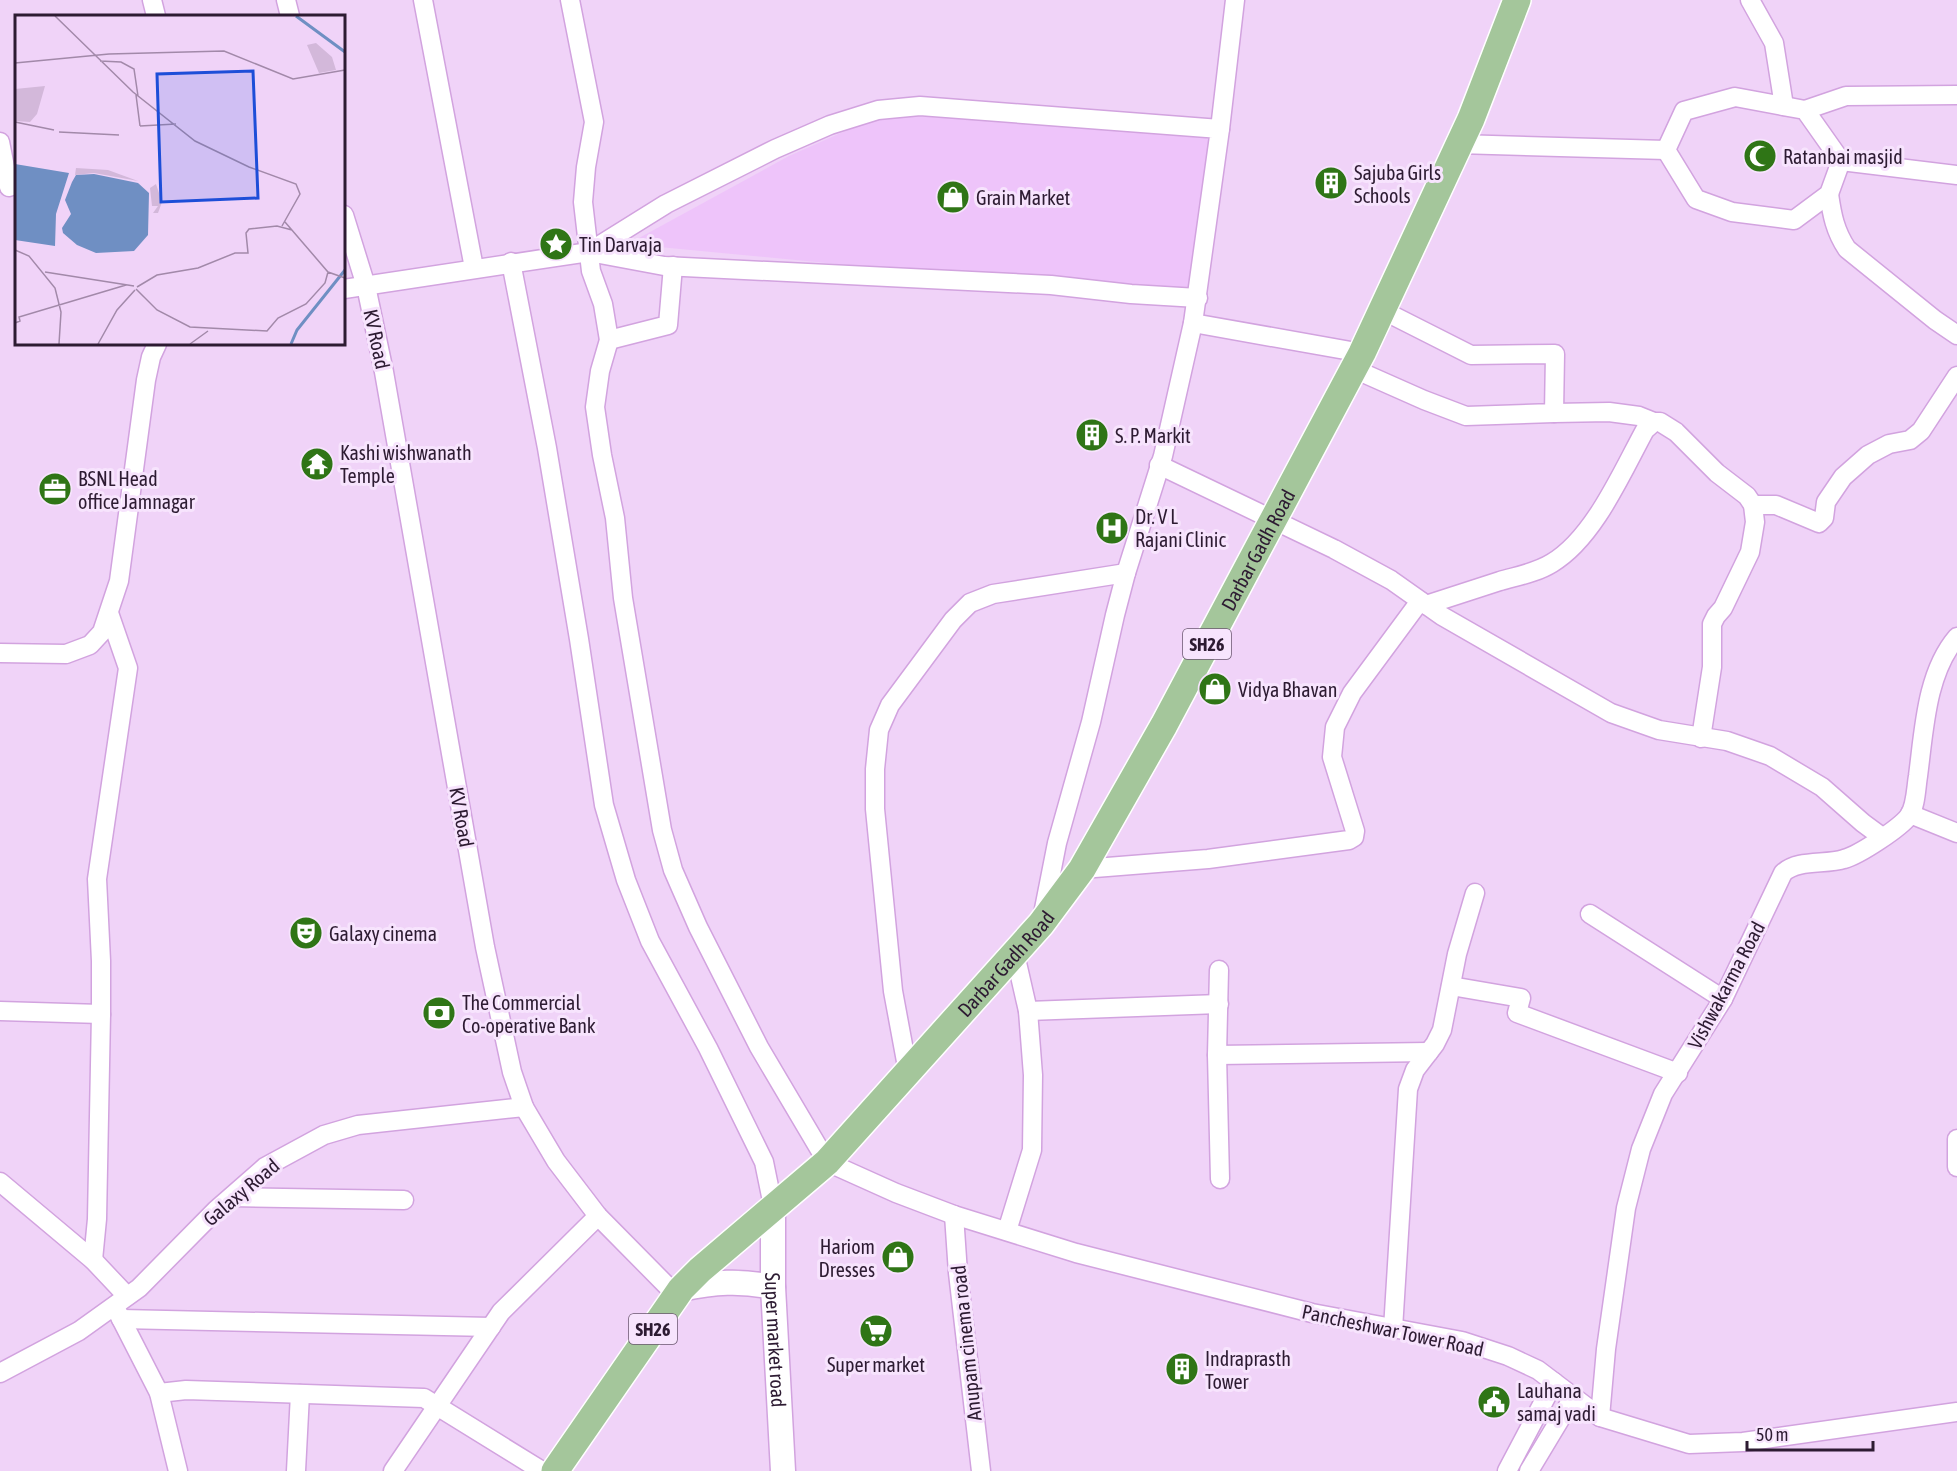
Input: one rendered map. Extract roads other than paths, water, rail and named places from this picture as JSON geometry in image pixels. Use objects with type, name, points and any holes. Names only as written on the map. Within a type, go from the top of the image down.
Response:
[{"type":"main road","name":"Darbar Gadh Road","points":[[773,1206],[827,1162],[1015,954],[1041,924],[1082,869],[1164,725],[1358,361],[1471,119],[1517,0]]},
{"type":"main road","name":"Super market road","points":[[773,1206],[773,1287],[783,1471]]},
{"type":"main road","name":"SH26","points":[[555,1471],[679,1292],[700,1270],[773,1206]]},
{"type":"main road","points":[[679,1292],[728,1281],[750,1282],[773,1287]]},
{"type":"street","points":[[152,0],[156,15]]},
{"type":"street","points":[[286,0],[290,15]]},
{"type":"street","points":[[423,0],[474,268]]},
{"type":"street","points":[[570,0],[594,122],[583,202],[591,271],[603,304],[609,340],[600,371],[594,407],[615,518],[623,598],[664,840],[673,870],[698,927],[759,1047],[827,1162]]},
{"type":"street","points":[[1041,924],[1057,843],[1091,722],[1126,573],[1160,465],[1193,322],[1198,298],[1235,0]]},
{"type":"street","points":[[1750,0],[1774,43],[1784,106]]},
{"type":"street","points":[[1666,150],[1684,111],[1735,97],[1805,110],[1845,96],[1957,95]]},
{"type":"street","points":[[589,252],[666,204],[775,149],[830,124],[878,110],[920,106],[1220,129]]},
{"type":"street","points":[[1805,110],[1841,161],[1957,175]]},
{"type":"street","points":[[0,142],[8,187]]},
{"type":"street","points":[[1458,144],[1666,150]]},
{"type":"street","points":[[1666,150],[1696,199],[1732,212],[1794,220],[1829,194]]},
{"type":"street","points":[[1841,161],[1829,194],[1838,236],[1847,249],[1957,335]]},
{"type":"street","name":"KV Road","points":[[345,223],[366,286],[384,372],[485,947],[512,1072],[524,1107],[556,1161],[598,1216],[679,1292]]},
{"type":"street","points":[[345,289],[589,252],[673,266],[1041,284],[1131,294],[1198,298]]},
{"type":"street","points":[[511,262],[549,459],[604,805],[626,880],[650,941],[708,1048],[764,1162],[773,1206]]},
{"type":"street","points":[[609,340],[668,326],[673,266]]},
{"type":"street","points":[[1382,310],[1471,355],[1555,354],[1554,412]]},
{"type":"street","points":[[1193,322],[1358,361],[1424,400],[1466,416],[1609,412],[1639,416],[1660,422],[1676,432],[1747,496],[1753,505],[1755,522],[1750,552],[1723,608],[1712,624],[1712,667],[1701,738]]},
{"type":"street","points":[[0,653],[66,654],[90,645],[102,632],[119,581],[146,380],[151,357],[157,345]]},
{"type":"street","points":[[1753,505],[1776,505],[1819,523],[1824,518],[1826,502],[1843,477],[1868,456],[1889,444],[1910,440],[1921,431],[1957,376]]},
{"type":"street","points":[[1082,869],[1208,859],[1349,840],[1354,837],[1355,831],[1332,757],[1335,727],[1352,693],[1423,603],[1532,572],[1553,563],[1567,553],[1603,505],[1646,430],[1654,422]]},
{"type":"street","points":[[1160,465],[1334,549],[1391,580],[1442,616],[1611,713],[1659,730],[1727,741],[1770,756],[1822,787],[1863,824],[1882,837]]},
{"type":"street","points":[[908,1072],[893,991],[875,809],[876,749],[883,717],[953,620],[970,603],[993,594],[1126,573]]},
{"type":"street","points":[[93,1260],[97,1219],[101,1014],[97,879],[128,668],[109,613]]},
{"type":"street","points":[[1957,637],[1948,647],[1937,671],[1924,722],[1915,797],[1910,814],[1957,833]]},
{"type":"street","name":"Vishwakarma Road","points":[[1600,1417],[1606,1349],[1626,1208],[1641,1149],[1663,1094],[1723,999],[1777,884],[1789,868],[1846,858],[1861,852],[1899,826],[1910,814]]},
{"type":"street","points":[[1393,1329],[1408,1089],[1415,1070],[1442,1030],[1457,954],[1475,893]]},
{"type":"street","points":[[1590,915],[1723,999]]},
{"type":"street","points":[[1007,1231],[1032,1150],[1033,1075],[1028,1011],[1015,954]]},
{"type":"street","points":[[1219,970],[1217,1055],[1220,1179]]},
{"type":"street","points":[[1451,986],[1521,998],[1517,1013],[1677,1073]]},
{"type":"street","points":[[1028,1011],[1219,1004]]},
{"type":"street","points":[[0,1011],[101,1014]]},
{"type":"street","points":[[1217,1055],[1429,1052]]},
{"type":"street","name":"Galaxy Road","points":[[0,1373],[121,1307],[265,1167],[324,1135],[358,1125],[524,1107]]},
{"type":"street","points":[[1957,1139],[1957,1167]]},
{"type":"street","name":"Pancheshwar Tower Road","points":[[827,1162],[896,1193],[954,1215],[1076,1253],[1312,1314],[1462,1341],[1508,1356],[1538,1370],[1600,1417],[1689,1444],[1743,1442],[1957,1412]]},
{"type":"street","points":[[0,1182],[93,1260],[121,1307],[159,1393],[178,1471]]},
{"type":"street","points":[[232,1197],[404,1200]]},
{"type":"street","name":"Anupam cinema road","points":[[954,1215],[958,1273],[981,1471]]},
{"type":"street","points":[[393,1471],[501,1312],[598,1216]]},
{"type":"street","points":[[121,1307],[491,1327]]},
{"type":"street","points":[[1507,1471],[1554,1382]]},
{"type":"street","points":[[159,1393],[186,1390],[424,1398],[542,1471]]},
{"type":"street","points":[[296,1471],[300,1394]]},
{"type":"street","points":[[1529,1471],[1574,1396]]},
{"type":"place","name":"Ratanbai masjid","points":[[1760,156]]},
{"type":"place","name":"Sajuba Girls Schools","points":[[1331,183]]},
{"type":"place","name":"Grain Market","points":[[953,197]]},
{"type":"place","name":"Tin Darvaja","points":[[556,244]]},
{"type":"place","name":"S. P. Markit","points":[[1092,435]]},
{"type":"place","name":"Kashi wishwanath Temple","points":[[317,464]]},
{"type":"place","name":"BSNL Head office Jamnagar","points":[[55,489]]},
{"type":"place","name":"Dr. V L Rajani Clinic","points":[[1112,528]]},
{"type":"place","name":"Vidya Bhavan","points":[[1215,689]]},
{"type":"place","name":"Galaxy cinema","points":[[306,933]]},
{"type":"place","name":"The Commercial Co-operative Bank","points":[[439,1013]]},
{"type":"place","name":"Hariom Dresses","points":[[898,1257]]},
{"type":"place","name":"Super market","points":[[876,1331]]},
{"type":"place","name":"Indraprasth Tower","points":[[1182,1369]]},
{"type":"place","name":"Lauhana samaj vadi","points":[[1494,1402]]}]
